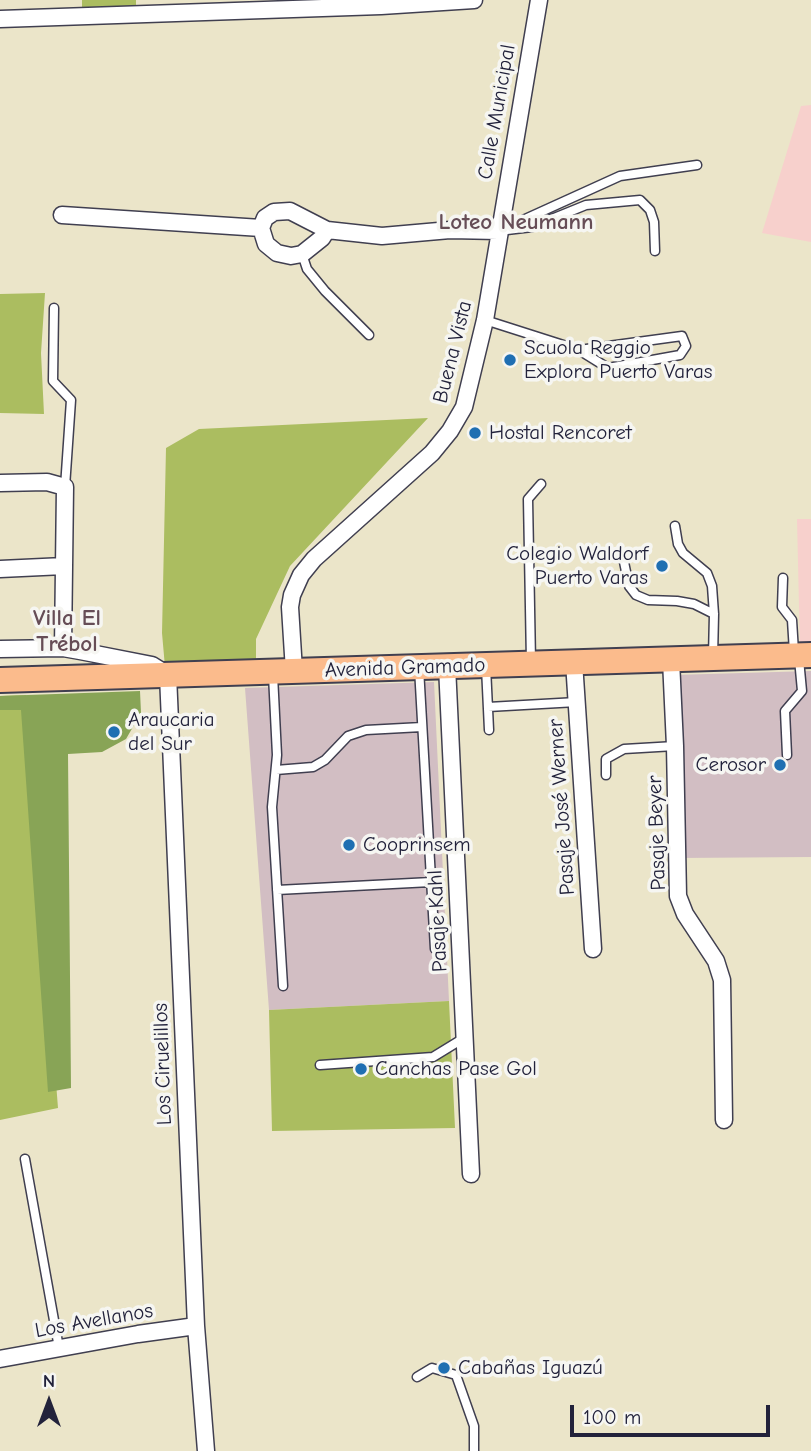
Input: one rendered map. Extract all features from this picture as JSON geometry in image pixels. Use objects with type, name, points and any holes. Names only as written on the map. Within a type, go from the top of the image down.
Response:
[{"type":"main road","name":"Avenida Gramado","points":[[0,680],[801,656]]},
{"type":"street","points":[[77,0],[78,17]]},
{"type":"street","points":[[0,19],[78,17],[142,7],[474,0]]},
{"type":"street","name":"Calle Municipal","points":[[498,231],[539,0]]},
{"type":"street","points":[[327,230],[322,238],[302,254],[291,256],[277,253],[267,244],[261,228],[265,218],[274,212],[290,211],[327,230],[382,236],[450,230],[498,231]]},
{"type":"street","points":[[62,215],[261,228]]},
{"type":"street","name":"Buena Vista","points":[[283,671],[292,595],[300,575],[314,559],[432,453],[450,431],[468,393],[485,320],[498,231]]},
{"type":"street","points":[[0,482],[47,482],[65,487],[63,648]]},
{"type":"street","points":[[0,569],[64,566]]},
{"type":"street","points":[[0,649],[63,648],[152,665],[168,675]]},
{"type":"street","name":"Pasaje Beyer","points":[[671,660],[678,896],[685,914],[716,961],[722,980],[724,1120]]},
{"type":"street","name":"Pasaje José Werner","points":[[574,663],[593,949]]},
{"type":"street","name":"Pasaje Kahl","points":[[447,666],[471,1174]]},
{"type":"street","name":"Los Ciruelillos","points":[[168,675],[196,1326],[206,1451]]},
{"type":"street","name":"Los Avellanos","points":[[0,1359],[196,1326]]},
{"type":"lane","points":[[498,231],[620,176],[697,165]]},
{"type":"lane","points":[[498,231],[532,227],[586,205],[640,200],[650,210],[654,222],[655,251]]},
{"type":"lane","points":[[302,254],[307,269],[325,292],[369,335]]},
{"type":"lane","points":[[54,308],[53,381],[71,400],[65,487]]},
{"type":"lane","points":[[485,320],[579,350],[608,368],[680,355],[686,346],[682,336],[579,350]]},
{"type":"lane","points":[[531,664],[528,499],[541,484]]},
{"type":"lane","points":[[675,526],[678,544],[683,553],[707,573],[712,586],[712,659]]},
{"type":"lane","points":[[624,562],[629,586],[636,595],[648,600],[694,604],[714,614]]},
{"type":"lane","points":[[783,578],[782,607],[792,620],[801,656],[802,691],[785,711],[787,755]]},
{"type":"lane","points":[[486,665],[489,730]]},
{"type":"lane","points":[[418,667],[435,948]]},
{"type":"lane","points":[[283,671],[272,807],[284,986]]},
{"type":"lane","points":[[488,707],[577,702]]},
{"type":"lane","points":[[276,770],[313,767],[325,760],[348,736],[366,730],[422,727]]},
{"type":"lane","points":[[606,775],[606,759],[624,748],[675,746]]},
{"type":"lane","points":[[277,890],[431,882]]},
{"type":"lane","points":[[320,1065],[433,1057],[464,1038]]},
{"type":"lane","points":[[25,1159],[59,1348]]},
{"type":"lane","points":[[417,1377],[432,1368],[456,1375],[474,1426],[474,1451]]},
{"type":"shaded area","points":[[811,105],[811,242],[762,233],[801,106]]},
{"type":"shaded area","points":[[797,519],[811,519],[811,649],[800,649]]},
{"type":"shaded area","points":[[811,671],[811,857],[678,858],[673,675]]},
{"type":"shaded area","name":"Cooprinsem","points":[[434,682],[449,1001],[269,1010],[245,688]]},
{"type":"green space","points":[[82,0],[136,0],[136,10],[82,12]]},
{"type":"green space","points":[[45,293],[41,353],[44,414],[0,413],[0,294]]},
{"type":"green space","points":[[428,418],[290,566],[256,639],[256,665],[165,667],[162,633],[166,448],[199,429]]},
{"type":"green space","points":[[140,691],[141,713],[126,739],[102,752],[68,754],[71,1088],[48,1092],[21,710],[0,710],[0,696]]},
{"type":"green space","points":[[26,695],[58,1108],[0,1120],[0,696]]},
{"type":"green space","name":"Canchas Pase Gol","points":[[449,1001],[455,1128],[272,1131],[269,1010]]},
{"type":"place","name":"Scuola Reggio Explora Puerto Varas","points":[[510,360]]},
{"type":"place","name":"Hostal Rencoret","points":[[475,433]]},
{"type":"place","name":"Colegio Waldorf Puerto Varas","points":[[662,566]]},
{"type":"place","name":"Araucaria del Sur","points":[[114,732]]},
{"type":"place","name":"Cerosor","points":[[780,765]]},
{"type":"place","name":"Cooprinsem","points":[[349,845]]},
{"type":"place","name":"Canchas Pase Gol","points":[[361,1069]]},
{"type":"place","name":"Cabañas Iguazú","points":[[444,1368]]},
{"type":"district","name":"Loteo Neumann","points":[[516,222]]},
{"type":"district","name":"Villa El Trébol","points":[[67,631]]}]
